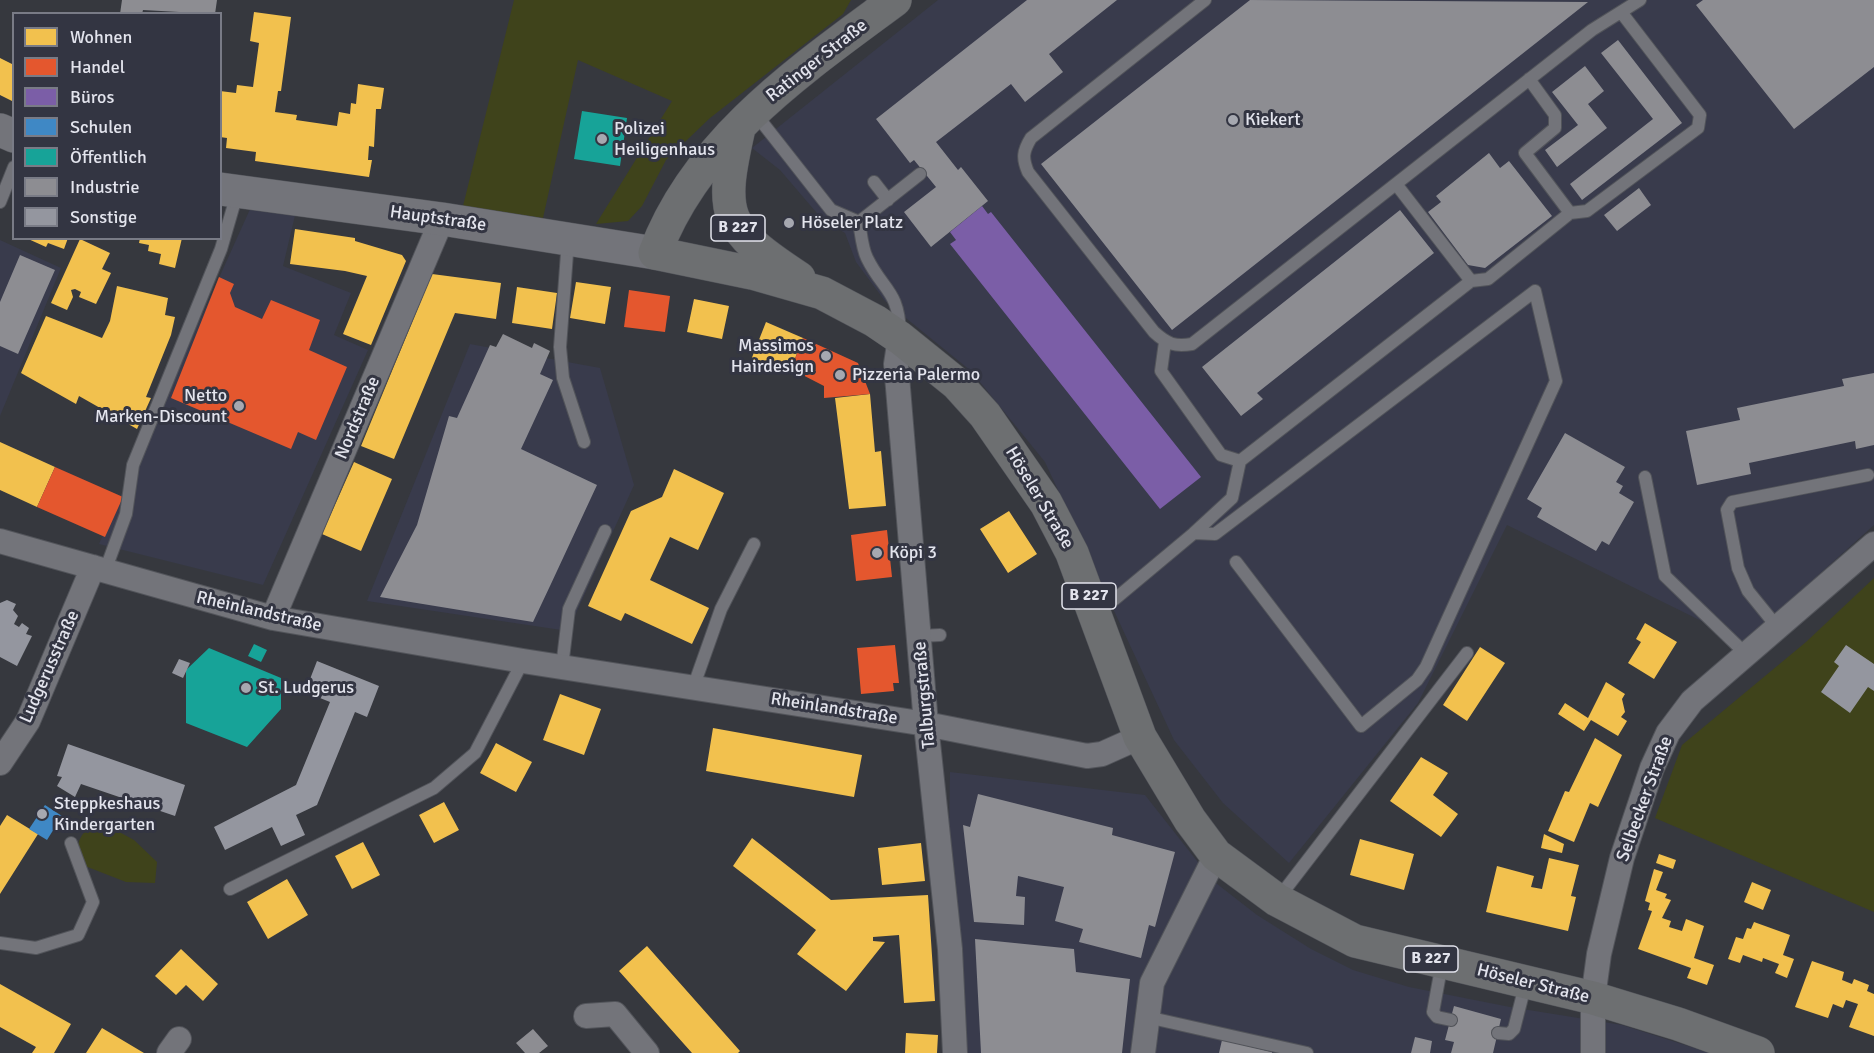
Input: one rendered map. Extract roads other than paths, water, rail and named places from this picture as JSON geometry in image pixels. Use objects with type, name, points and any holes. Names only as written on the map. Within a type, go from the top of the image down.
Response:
[{"type":"main road","name":"Ratinger Straße","points":[[656,254],[664,231],[690,189],[747,117],[867,12],[895,0]]},
{"type":"main road","name":"B 227","points":[[747,117],[729,183],[729,206],[735,225],[765,256],[822,293]]},
{"type":"main road","name":"Höseler Straße","points":[[656,254],[752,273],[822,293],[875,321],[957,384],[985,415],[1046,503],[1067,543],[1094,607],[1140,737],[1190,820],[1216,855],[1276,900],[1355,941],[1593,998],[1678,1024],[1758,1053]]},
{"type":"street","name":"Hauptstraße","points":[[229,190],[442,219],[656,254]]},
{"type":"street","name":"Nordstraße","points":[[273,618],[442,219]]},
{"type":"street","name":"Talburgstraße","points":[[900,338],[896,364],[930,635],[926,724],[950,949],[955,1053]]},
{"type":"street","name":"Rheinlandstraße","points":[[0,541],[273,618],[524,661],[926,724],[1087,756],[1102,754],[1140,737]]},
{"type":"street","name":"Selbecker Straße","points":[[1593,1053],[1593,998],[1599,954],[1622,858],[1653,768],[1668,733],[1692,701],[1874,544]]},
{"type":"street","name":"Ludgerusstraße","points":[[0,763],[28,721],[99,569]]},
{"type":"street","points":[[1143,1053],[1152,983],[1216,855]]},
{"type":"street","points":[[586,1016],[615,1014],[647,1053]]},
{"type":"lane","points":[[1205,0],[1031,138],[1024,149],[1023,160],[1028,172],[1165,342],[1178,347],[1192,344],[1592,30],[1640,0]]},
{"type":"lane","points":[[1094,607],[1115,598],[1194,533],[1232,498],[1240,461],[1471,281],[1488,279],[1570,213],[1587,211],[1698,128],[1700,115],[1621,12]]},
{"type":"lane","points":[[1529,79],[1555,115],[1555,128],[1525,153],[1570,213]]},
{"type":"lane","points":[[747,117],[831,210],[859,222]]},
{"type":"lane","points":[[0,202],[12,172]]},
{"type":"lane","points":[[859,222],[920,174]]},
{"type":"lane","points":[[874,182],[888,200]]},
{"type":"lane","points":[[1396,184],[1471,281]]},
{"type":"lane","points":[[222,236],[229,190]]},
{"type":"lane","points":[[859,222],[867,258],[892,294],[900,315],[900,338]]},
{"type":"lane","points":[[568,239],[560,347],[563,378],[584,442]]},
{"type":"lane","points":[[99,569],[126,514],[133,465],[220,249],[221,240]]},
{"type":"lane","points":[[1194,533],[1215,534],[1535,291],[1556,381],[1426,667],[1417,680],[1361,726],[1236,562]]},
{"type":"lane","points":[[1165,342],[1161,371],[1221,455],[1240,461]]},
{"type":"lane","points":[[1778,628],[1749,591],[1738,568],[1727,510],[1732,501],[1868,475]]},
{"type":"lane","points":[[1645,477],[1665,576],[1746,654]]},
{"type":"lane","points":[[562,667],[569,609],[605,531]]},
{"type":"lane","points":[[693,688],[721,609],[754,544]]},
{"type":"lane","points":[[1276,900],[1467,653]]},
{"type":"lane","points":[[230,889],[434,788],[475,753],[524,661]]},
{"type":"lane","points":[[0,943],[36,948],[78,935],[93,902],[71,843]]},
{"type":"lane","points":[[1442,962],[1432,1012],[1437,1017],[1451,1020]]},
{"type":"lane","points":[[1498,1033],[1509,1034],[1514,1029],[1526,982]]},
{"type":"lane","points":[[1147,1017],[1307,1053]]},
{"type":"place","name":"Kiekert","points":[[1233,120]]},
{"type":"place","name":"Polizei Heiligenhaus","points":[[602,139]]},
{"type":"place","name":"Höseler Platz","points":[[789,223]]},
{"type":"place","name":"Massimos Hairdesign","points":[[826,356]]},
{"type":"place","name":"Pizzeria Palermo","points":[[840,375]]},
{"type":"place","name":"Netto Marken-Discount","points":[[239,406]]},
{"type":"place","name":"Köpi 3","points":[[877,553]]},
{"type":"place","name":"St. Ludgerus","points":[[246,688]]},
{"type":"place","name":"Steppkeshaus Kindergarten","points":[[42,814]]}]
